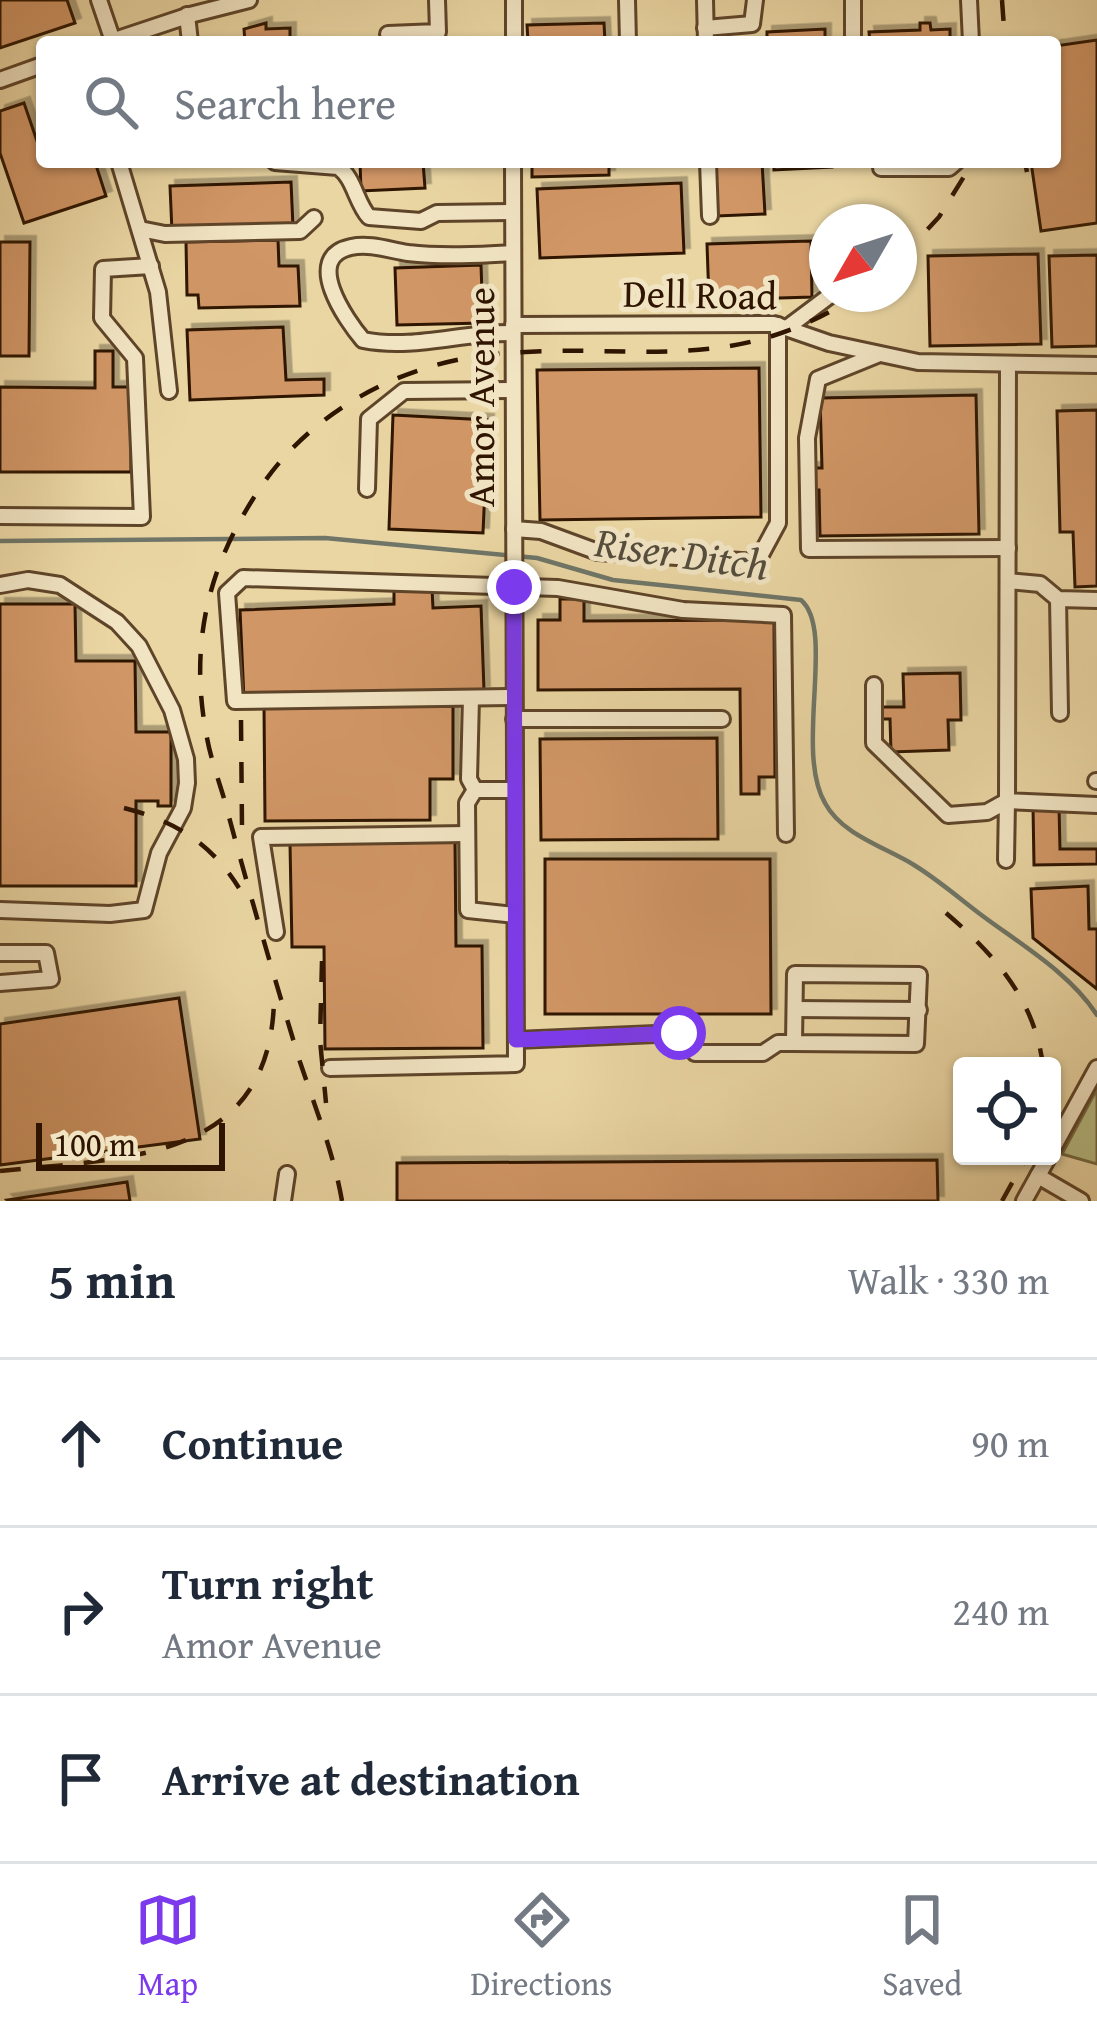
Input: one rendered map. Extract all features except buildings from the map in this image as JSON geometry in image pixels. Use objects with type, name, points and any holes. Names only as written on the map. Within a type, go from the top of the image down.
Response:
[{"type":"street","points":[[99,0],[118,36]]},
{"type":"street","points":[[388,34],[438,32],[437,0]]},
{"type":"street","points":[[514,0],[514,36]]},
{"type":"street","points":[[627,0],[628,36]]},
{"type":"street","points":[[705,0],[706,35],[752,24],[755,0]]},
{"type":"street","points":[[853,0],[854,36]]},
{"type":"street","points":[[969,0],[970,36]]},
{"type":"street","points":[[131,36],[243,1]]},
{"type":"street","points":[[188,15],[190,36]]},
{"type":"street","points":[[0,80],[36,67]]},
{"type":"street","points":[[121,168],[158,292],[170,391]]},
{"type":"street","points":[[340,168],[369,217],[421,221],[437,213],[513,212]]},
{"type":"street","name":"Amor Avenue","points":[[330,1068],[516,1064],[513,168]]},
{"type":"street","points":[[708,168],[710,216]]},
{"type":"street","points":[[881,168],[949,168]]},
{"type":"street","points":[[140,229],[165,234],[300,231],[314,218]]},
{"type":"street","name":"Dell Road","points":[[513,254],[346,248],[333,256],[329,268],[334,301],[363,340],[394,346],[513,329],[783,326],[877,355],[918,362],[1097,365]]},
{"type":"street","points":[[0,516],[142,517],[135,358],[102,318],[103,269],[152,266]]},
{"type":"street","points":[[514,529],[542,532],[598,552],[757,562],[778,524],[775,349],[783,326],[809,309]]},
{"type":"street","points":[[877,355],[818,379],[808,438],[809,549],[1008,548]]},
{"type":"street","points":[[1006,860],[1008,364]]},
{"type":"street","points":[[367,489],[368,419],[404,391],[513,390]]},
{"type":"street","points":[[514,697],[235,700],[226,593],[243,578],[514,587],[587,591],[683,610],[783,615],[785,834]]},
{"type":"street","points":[[0,585],[28,580],[60,585],[117,622],[139,646],[172,710],[186,759],[187,783],[183,808],[159,853],[144,910],[110,914],[0,910]]},
{"type":"street","points":[[1008,581],[1040,584],[1058,599],[1097,600]]},
{"type":"street","points":[[1058,599],[1060,713]]},
{"type":"street","points":[[874,685],[874,743],[948,815],[987,812],[1006,802],[1097,805]]},
{"type":"street","points":[[471,698],[469,779],[475,790]]},
{"type":"street","points":[[514,719],[722,719]]},
{"type":"street","points":[[475,790],[515,790]]},
{"type":"street","points":[[475,790],[467,803],[468,910],[515,915]]},
{"type":"street","points":[[277,932],[261,837],[467,834]]},
{"type":"street","points":[[0,953],[46,952],[51,979],[0,983]]},
{"type":"street","points":[[516,1040],[679,1033],[695,1053],[763,1053],[778,1043],[916,1044],[919,975],[795,974],[794,1043]]},
{"type":"street","points":[[795,1009],[919,1010]]},
{"type":"street","points":[[1061,1133],[1097,1068]]},
{"type":"street","points":[[1024,1201],[1044,1165]]},
{"type":"street","points":[[283,1201],[287,1174]]},
{"type":"street","points":[[1038,1176],[1081,1201]]},
{"type":"green space","points":[[1097,1089],[1097,1164],[1062,1154]]},
{"type":"waterway","name":"Riser Ditch","points":[[0,541],[325,538],[537,558],[613,580],[801,600],[811,615],[815,637],[813,753],[825,803],[853,832],[931,876],[1043,960],[1097,1015]]},
{"type":"railway","points":[[1002,0],[1005,36]]},
{"type":"railway","points":[[917,241],[939,217],[969,168]]},
{"type":"railway","points":[[1026,168],[1027,172]]},
{"type":"railway","points":[[342,1201],[207,738],[202,635],[217,572],[246,511],[285,456],[308,434],[360,397],[418,370],[480,356],[532,352],[718,348],[764,339],[826,312]]},
{"type":"railway","points":[[241,720],[242,828]]},
{"type":"railway","points":[[124,808],[190,836],[216,858],[239,888]]},
{"type":"railway","points":[[946,913],[1010,980],[1031,1020],[1042,1057]]},
{"type":"railway","points":[[322,961],[320,1040],[326,1103]]},
{"type":"railway","points":[[0,1171],[140,1154],[182,1142],[218,1122],[247,1093],[266,1053],[274,999]]},
{"type":"railway","points":[[1002,1201],[1022,1165]]},
{"type":"route","points":[[514,587],[516,1040],[679,1033]]}]
